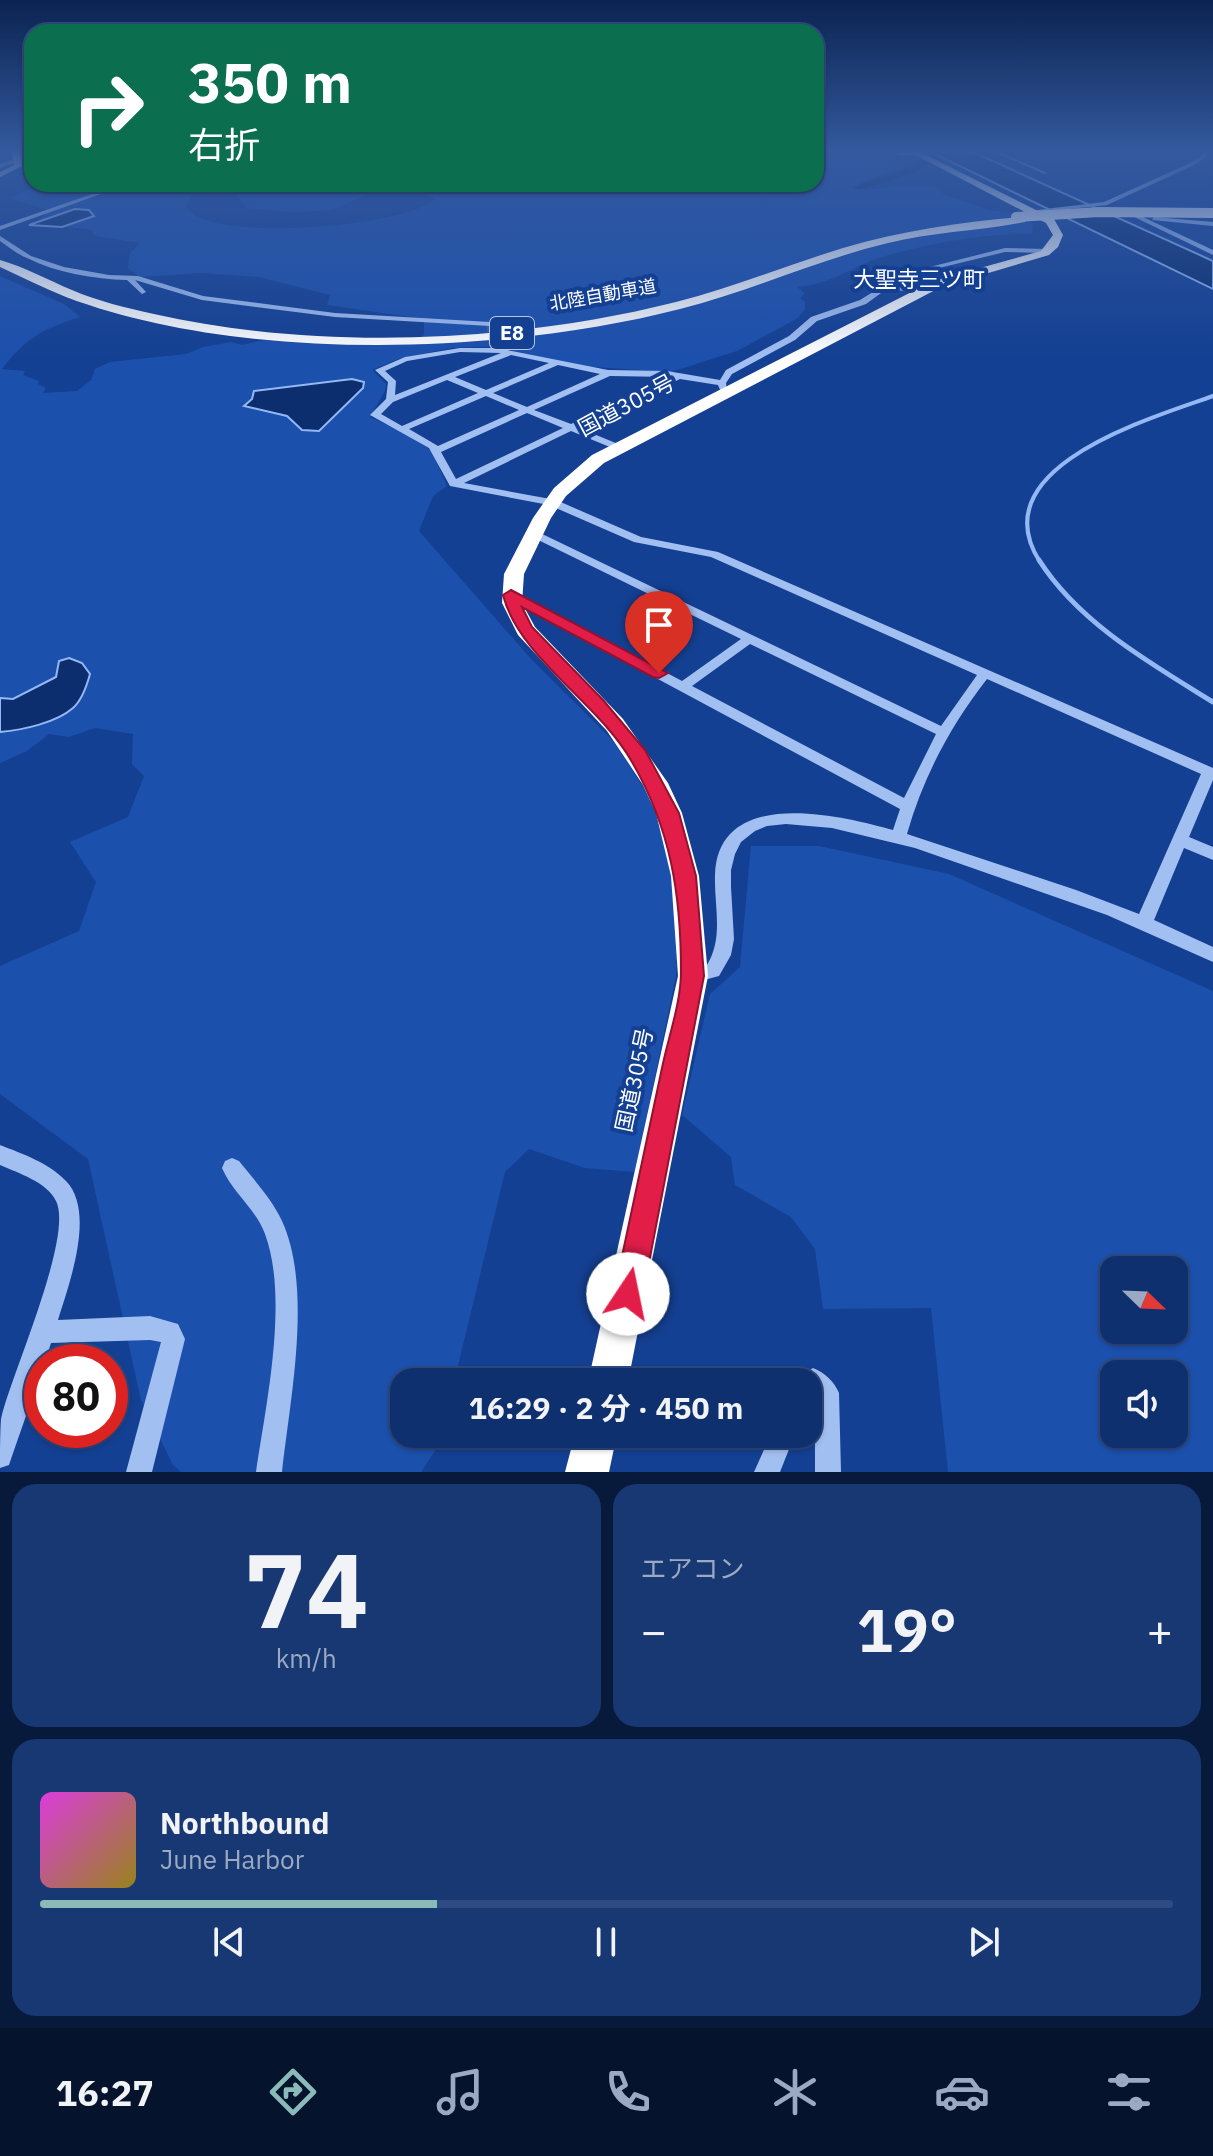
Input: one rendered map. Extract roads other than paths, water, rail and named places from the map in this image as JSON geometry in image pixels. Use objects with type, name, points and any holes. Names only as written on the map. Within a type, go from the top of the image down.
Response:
[{"type":"highway","name":"北陸自動車道","points":[[0,253],[72,286],[190,317],[311,331],[446,331],[539,324],[632,310],[692,296],[860,241],[976,221]]},
{"type":"highway","name":"北陸自動車道","points":[[0,263],[84,298],[197,325],[326,338],[447,337],[542,330],[641,314],[703,299],[870,244],[990,221]]},
{"type":"highway","points":[[1045,221],[1054,224],[1058,238],[1047,251]]},
{"type":"highway","name":"国道305号","points":[[611,1368],[693,976],[685,876],[669,813],[655,783],[615,725],[516,616],[511,595],[514,574],[552,502],[580,472],[724,389],[951,278],[1021,262],[1047,251]]},
{"type":"highway","points":[[587,1472],[593,1448]]},
{"type":"street","points":[[0,228],[21,221]]},
{"type":"street","points":[[1149,221],[1213,253]]},
{"type":"street","points":[[1176,221],[1213,224]]},
{"type":"street","points":[[0,238],[29,257],[63,269],[129,278],[202,298],[291,310],[490,324]]},
{"type":"street","points":[[390,400],[392,381],[379,370],[383,367],[405,359],[493,348],[608,373],[680,376],[724,389],[729,372],[792,338],[814,319],[863,302],[904,275],[1005,250],[1047,251]]},
{"type":"street","points":[[129,278],[142,292]]},
{"type":"street","points":[[887,286],[920,293]]},
{"type":"street","points":[[509,353],[390,400],[375,415],[437,450],[454,484],[552,502],[638,540],[714,554],[1211,773],[1144,923]]},
{"type":"street","points":[[402,429],[556,363]]},
{"type":"street","points":[[437,450],[608,373]]},
{"type":"street","points":[[454,484],[680,376]]},
{"type":"street","points":[[449,378],[620,448]]},
{"type":"street","points":[[534,534],[945,733]]},
{"type":"street","points":[[511,595],[908,807]]},
{"type":"street","points":[[684,686],[749,639]]},
{"type":"street","points":[[898,839],[908,807],[945,733],[964,698],[985,673]]},
{"type":"street","points":[[693,976],[713,971],[724,956],[727,933],[722,886],[729,849],[747,829],[768,821],[804,819],[898,839],[975,861],[1144,923],[1183,944],[1213,955]]},
{"type":"street","points":[[1180,840],[1213,854]]},
{"type":"street","points":[[0,1155],[35,1169],[68,1201],[70,1230],[42,1332],[0,1456]]},
{"type":"street","points":[[232,1168],[275,1229],[285,1273],[287,1306],[269,1472]]},
{"type":"street","points":[[42,1332],[150,1328],[170,1332],[173,1339],[139,1472]]},
{"type":"street","points":[[822,1388],[827,1393],[828,1472]]},
{"type":"street","points":[[767,1472],[777,1448]]},
{"type":"waterway","points":[[1040,561],[1027,528],[1033,499],[1052,474],[1081,452],[1115,433],[1213,396]]},
{"type":"waterway","points":[[1040,561],[1074,603],[1117,640],[1213,702]]},
{"type":"tunnel","points":[[490,324],[493,346]]},
{"type":"district","name":"大聖寺三ツ町","points":[[919,279]]}]
